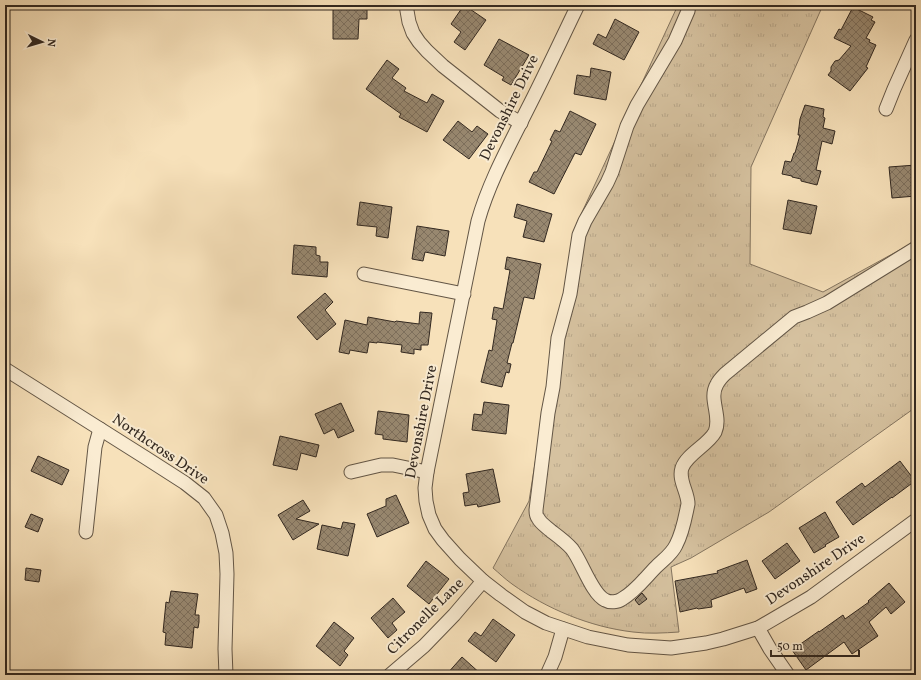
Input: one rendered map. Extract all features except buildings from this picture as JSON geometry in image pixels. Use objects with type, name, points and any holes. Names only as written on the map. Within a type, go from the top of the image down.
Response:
[{"type":"street","points":[[406,5],[409,22],[413,33],[427,51],[443,66],[500,111],[521,123]]},
{"type":"street","name":"Devonshire Drive","points":[[578,5],[501,162],[482,206],[427,472],[425,488],[426,501],[429,515],[435,528],[443,540],[483,581],[525,612],[546,623],[588,637],[628,645],[671,648],[706,643],[758,628],[811,597],[916,520]]},
{"type":"street","points":[[689,5],[688,11],[675,41],[637,105],[627,126],[612,172],[585,221],[580,235],[570,294],[558,338],[553,387],[548,413],[536,510],[537,518],[566,543],[575,554],[596,592],[601,598],[607,601],[621,600],[632,592],[672,552],[676,546],[681,534],[688,504],[688,499],[682,480],[682,469],[685,462],[715,432],[718,422],[714,390],[717,383],[725,374],[794,317],[827,303],[916,248]]},
{"type":"street","points":[[886,109],[916,40]]},
{"type":"street","points":[[364,274],[464,294]]},
{"type":"street","name":"Northcross Drive","points":[[5,370],[185,483],[204,498],[216,515],[222,533],[226,553],[226,675]]},
{"type":"street","points":[[86,532],[95,447],[100,429]]},
{"type":"street","points":[[351,472],[381,465],[427,472]]},
{"type":"street","name":"Citronelle Lane","points":[[390,675],[424,646],[454,615],[483,581]]},
{"type":"street","points":[[758,628],[770,650],[788,675]]},
{"type":"street","points":[[547,675],[555,656],[563,629]]},
{"type":"green space","points":[[678,5],[823,5],[751,167],[750,264],[823,292],[916,241],[916,407],[769,512],[691,558],[671,567],[679,632],[644,633],[617,630],[570,616],[525,593],[493,568],[529,501],[552,357],[577,223]]}]
